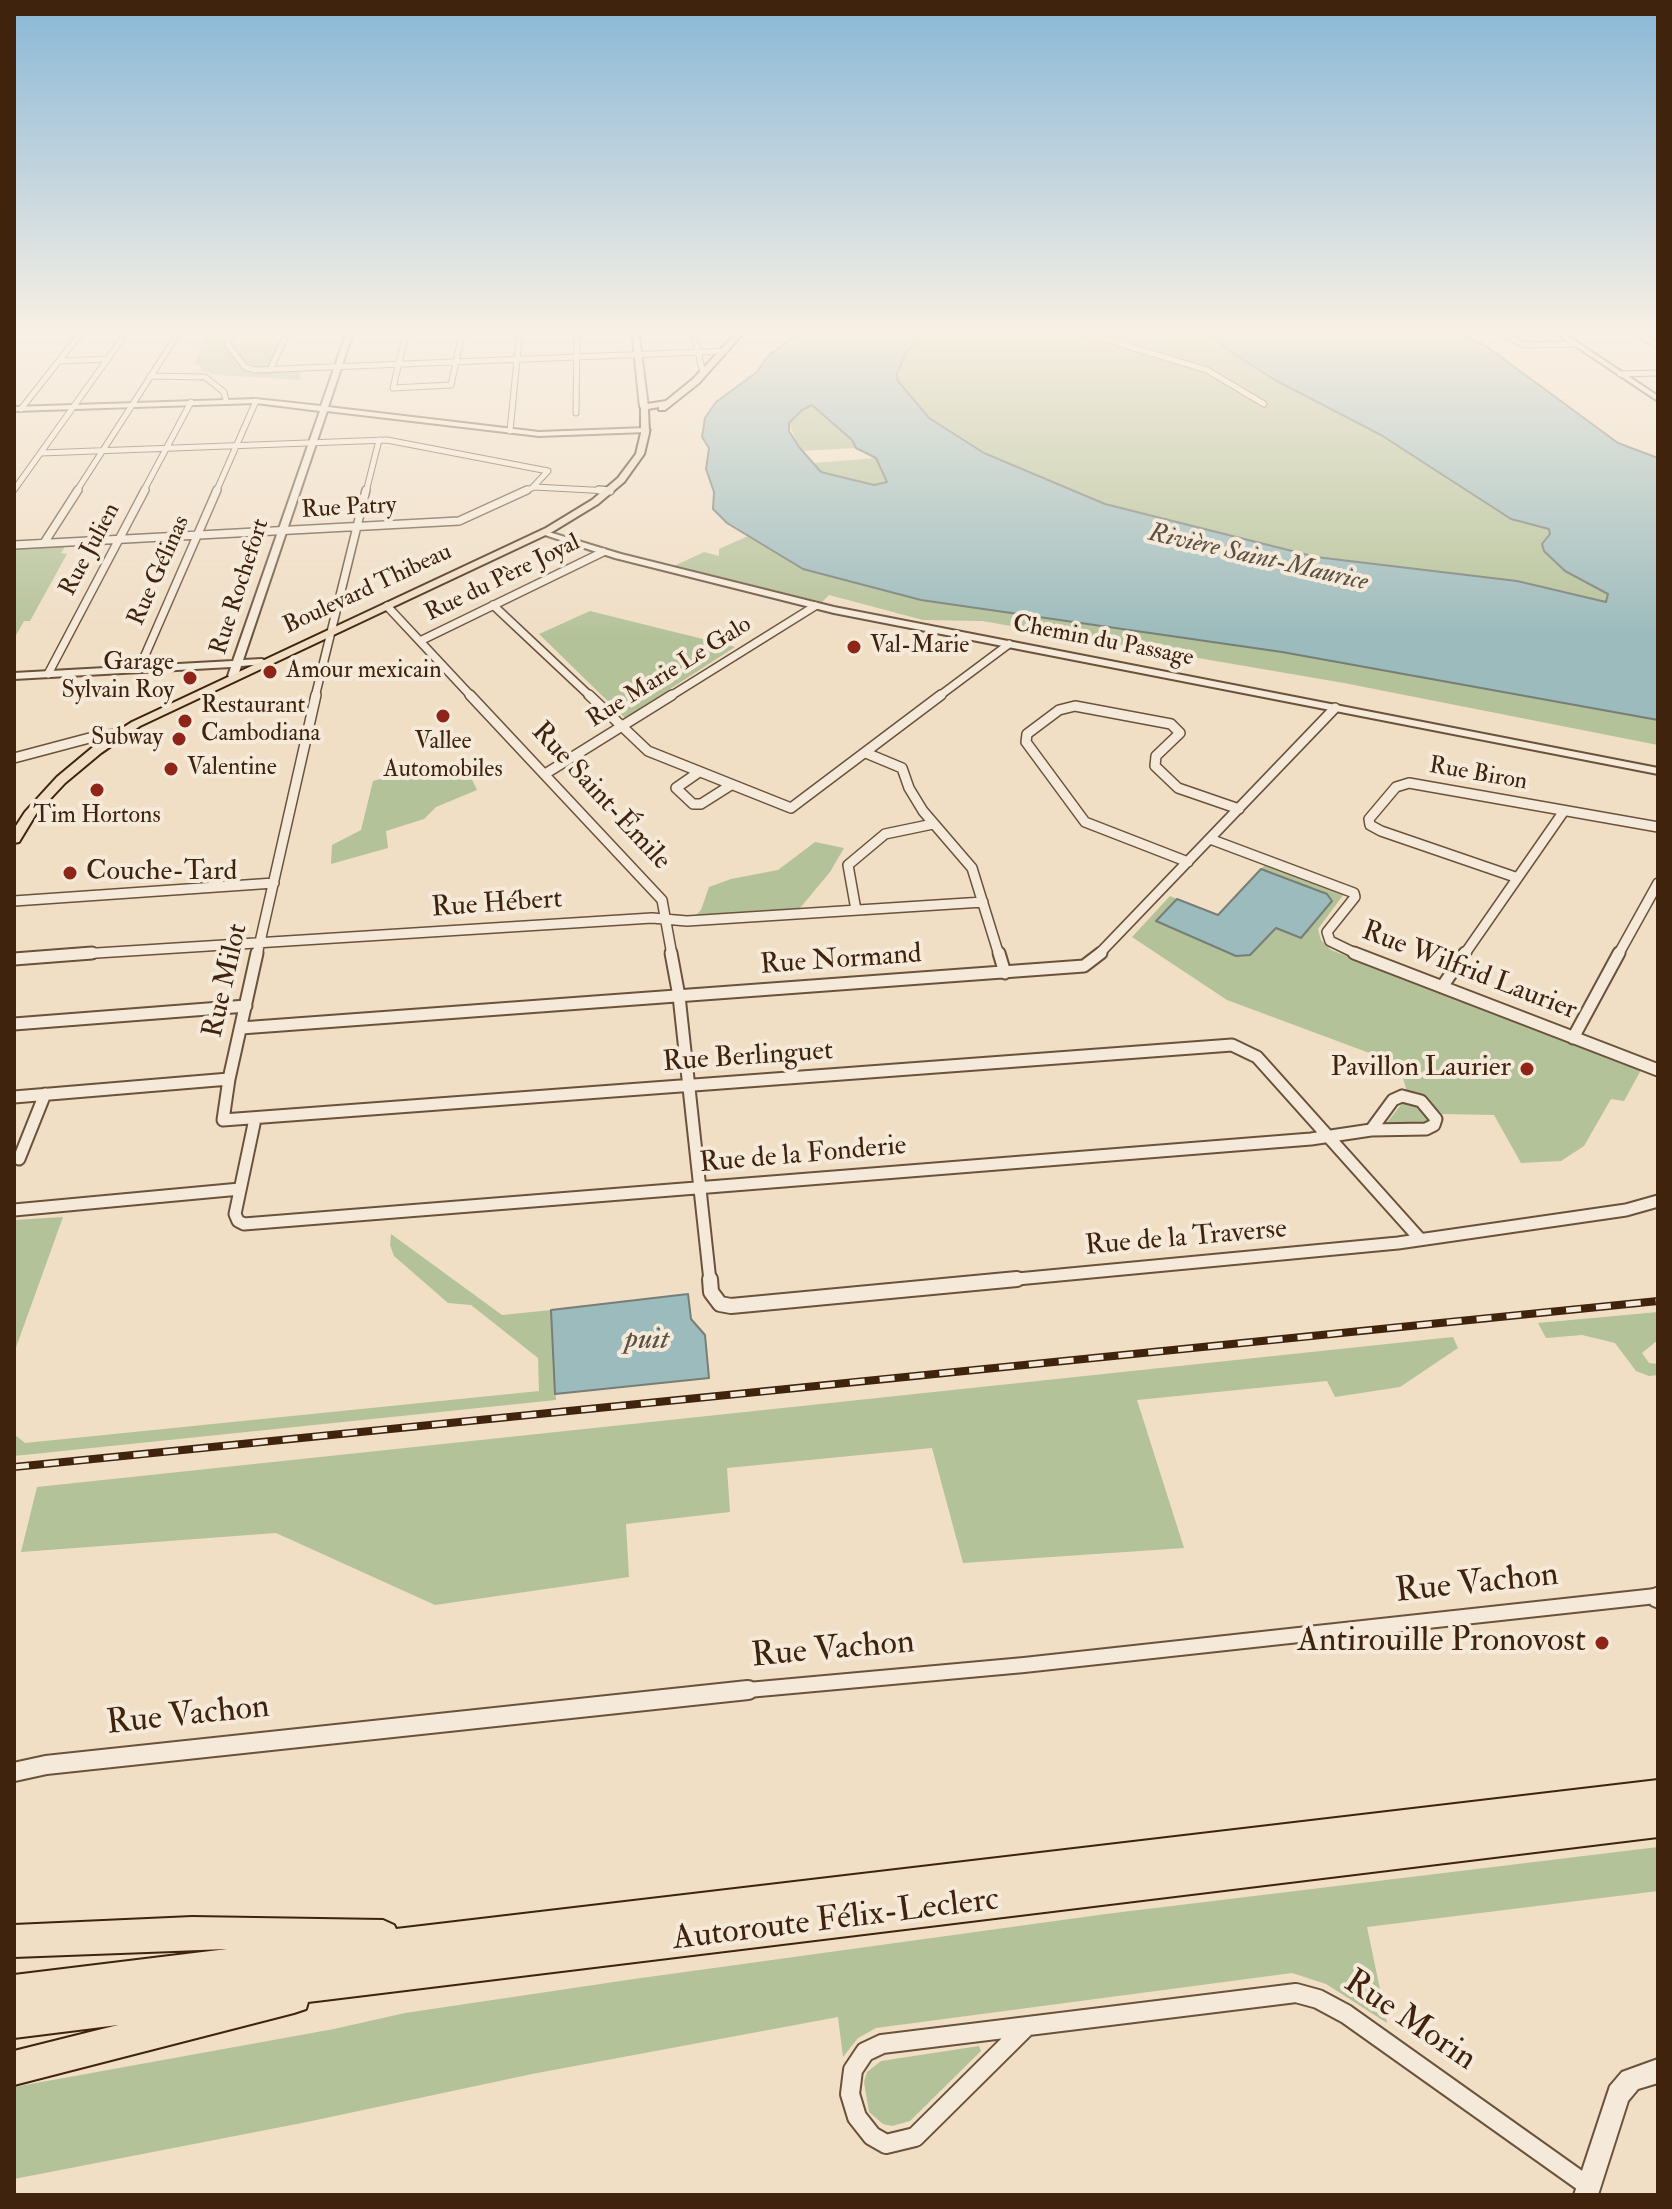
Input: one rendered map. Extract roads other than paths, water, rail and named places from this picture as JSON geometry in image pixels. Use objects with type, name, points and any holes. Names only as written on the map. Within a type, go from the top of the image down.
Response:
[{"type":"highway","name":"Autoroute Félix-Leclerc","points":[[14,1991],[1658,1795]]},
{"type":"highway","name":"Autoroute Félix-Leclerc","points":[[14,2021],[1658,1822]]},
{"type":"highway","points":[[14,1941],[192,1933],[459,1938]]},
{"type":"highway","points":[[14,2068],[88,2052],[367,1978]]},
{"type":"main road","name":"Boulevard Thibeau","points":[[14,839],[36,806],[55,786],[119,734],[234,670],[262,662],[545,532],[610,491],[633,465],[644,432]]},
{"type":"street","points":[[14,490],[56,432]]},
{"type":"street","points":[[44,543],[114,432]]},
{"type":"street","name":"Rue Julien","points":[[48,674],[176,432]]},
{"type":"street","name":"Rue Gélinas","points":[[139,669],[242,432]]},
{"type":"street","name":"Rue Rochefort","points":[[234,670],[314,432]]},
{"type":"street","points":[[525,432],[577,432]]},
{"type":"street","points":[[41,453],[379,440],[418,444],[548,470],[534,487]]},
{"type":"street","name":"Rue Milot","points":[[255,1119],[228,1121],[222,1118],[331,631],[379,440]]},
{"type":"street","points":[[534,487],[610,491]]},
{"type":"street","name":"Rue Patry","points":[[14,545],[459,521],[534,487]]},
{"type":"street","name":"Chemin du Passage","points":[[545,532],[603,552],[815,606],[1658,771]]},
{"type":"street","name":"Rue du Père Joyal","points":[[420,641],[603,552]]},
{"type":"street","points":[[493,605],[648,751],[792,808],[1009,644]]},
{"type":"street","name":"Rue Saint-Émile","points":[[387,606],[657,892],[667,919],[679,996],[711,1292],[717,1303]]},
{"type":"street","name":"Rue Marie Le Galo","points":[[545,774],[815,606]]},
{"type":"street","points":[[14,676],[139,669],[234,670]]},
{"type":"street","points":[[1188,862],[1085,822],[1026,742],[1027,734],[1057,711],[1075,706],[1171,724],[1180,733],[1155,758],[1155,766],[1178,788],[1239,809]]},
{"type":"street","name":"Rue Normand","points":[[241,1028],[1071,968],[1092,962],[1335,708]]},
{"type":"street","points":[[14,758],[97,736],[119,734]]},
{"type":"street","points":[[866,753],[902,768],[910,790],[933,824],[972,868],[1005,973]]},
{"type":"street","points":[[699,772],[676,789],[694,805],[702,804],[731,785]]},
{"type":"street","name":"Rue Biron","points":[[1515,877],[1381,831],[1370,825],[1369,819],[1396,787],[1407,783],[1658,827]]},
{"type":"street","points":[[1442,987],[1515,877],[1564,811]]},
{"type":"street","points":[[856,910],[848,865],[885,834],[933,824]]},
{"type":"street","name":"Rue Wilfrid Laurier","points":[[1210,839],[1352,891],[1355,897],[1328,929],[1330,941],[1340,948],[1658,1070]]},
{"type":"street","points":[[14,901],[274,883]]},
{"type":"street","points":[[1573,1038],[1658,883]]},
{"type":"street","name":"Rue Hébert","points":[[14,959],[983,902]]},
{"type":"street","points":[[14,1024],[246,1006]]},
{"type":"street","name":"Rue Berlinguet","points":[[255,1119],[1228,1045],[1244,1049],[1257,1057],[1329,1137]]},
{"type":"street","points":[[14,1097],[229,1079]]},
{"type":"street","points":[[19,1159],[45,1094]]},
{"type":"street","name":"Rue de la Fonderie","points":[[240,1189],[235,1214],[238,1221],[253,1224],[1329,1137],[1371,1130],[1426,1129],[1433,1126],[1436,1119],[1421,1101],[1402,1096],[1393,1100],[1371,1130]]},
{"type":"street","points":[[14,1210],[240,1189],[255,1119]]},
{"type":"street","points":[[1329,1137],[1420,1239]]},
{"type":"street","name":"Rue de la Traverse","points":[[717,1303],[731,1306],[1420,1239],[1626,1210],[1658,1201]]},
{"type":"street","name":"Rue Vachon","points":[[14,1772],[46,1765],[641,1700],[1009,1667],[1657,1597]]},
{"type":"street","name":"Rue Morin","points":[[1026,2027],[939,2117],[915,2137],[886,2144],[872,2136],[857,2117],[850,2094],[851,2078],[860,2058],[870,2048],[894,2042],[1288,1993],[1311,1996],[1346,2014],[1587,2190]]},
{"type":"street","points":[[1587,2190],[1618,2094],[1630,2080],[1658,2071]]},
{"type":"water","name":"Rivière Saint-Maurice","points":[[703,432],[790,432],[821,472],[874,485],[887,482],[876,458],[856,448],[843,432],[951,432],[984,453],[1105,504],[1316,557],[1517,581],[1606,602],[1608,594],[1565,571],[1544,551],[1542,544],[1550,534],[1549,529],[1511,519],[1375,432],[1603,432],[1618,443],[1658,458],[1658,720],[1282,652],[921,600],[803,569],[727,523],[713,509],[714,492],[706,469],[709,448],[702,437]]},
{"type":"water","points":[[1261,869],[1327,894],[1332,901],[1301,938],[1276,928],[1250,955],[1236,956],[1156,921],[1177,899],[1218,915]]},
{"type":"water","name":"puit","points":[[688,1294],[691,1319],[705,1335],[709,1378],[555,1394],[551,1310]]},
{"type":"railway","points":[[14,1467],[1658,1301]]},
{"type":"place","name":"Val-Marie","points":[[854,647]]},
{"type":"place","name":"Amour mexicain","points":[[270,672]]},
{"type":"place","name":"Garage Sylvain Roy","points":[[190,678]]},
{"type":"place","name":"Vallee Automobiles","points":[[443,716]]},
{"type":"place","name":"Restaurant Cambodiana","points":[[185,721]]},
{"type":"place","name":"Subway","points":[[179,739]]},
{"type":"place","name":"Valentine","points":[[171,769]]},
{"type":"place","name":"Tim Hortons","points":[[97,790]]},
{"type":"place","name":"Couche-Tard","points":[[70,873]]},
{"type":"place","name":"Pavillon Laurier","points":[[1527,1069]]},
{"type":"place","name":"Antirouille Pronovost","points":[[1602,1643]]}]
